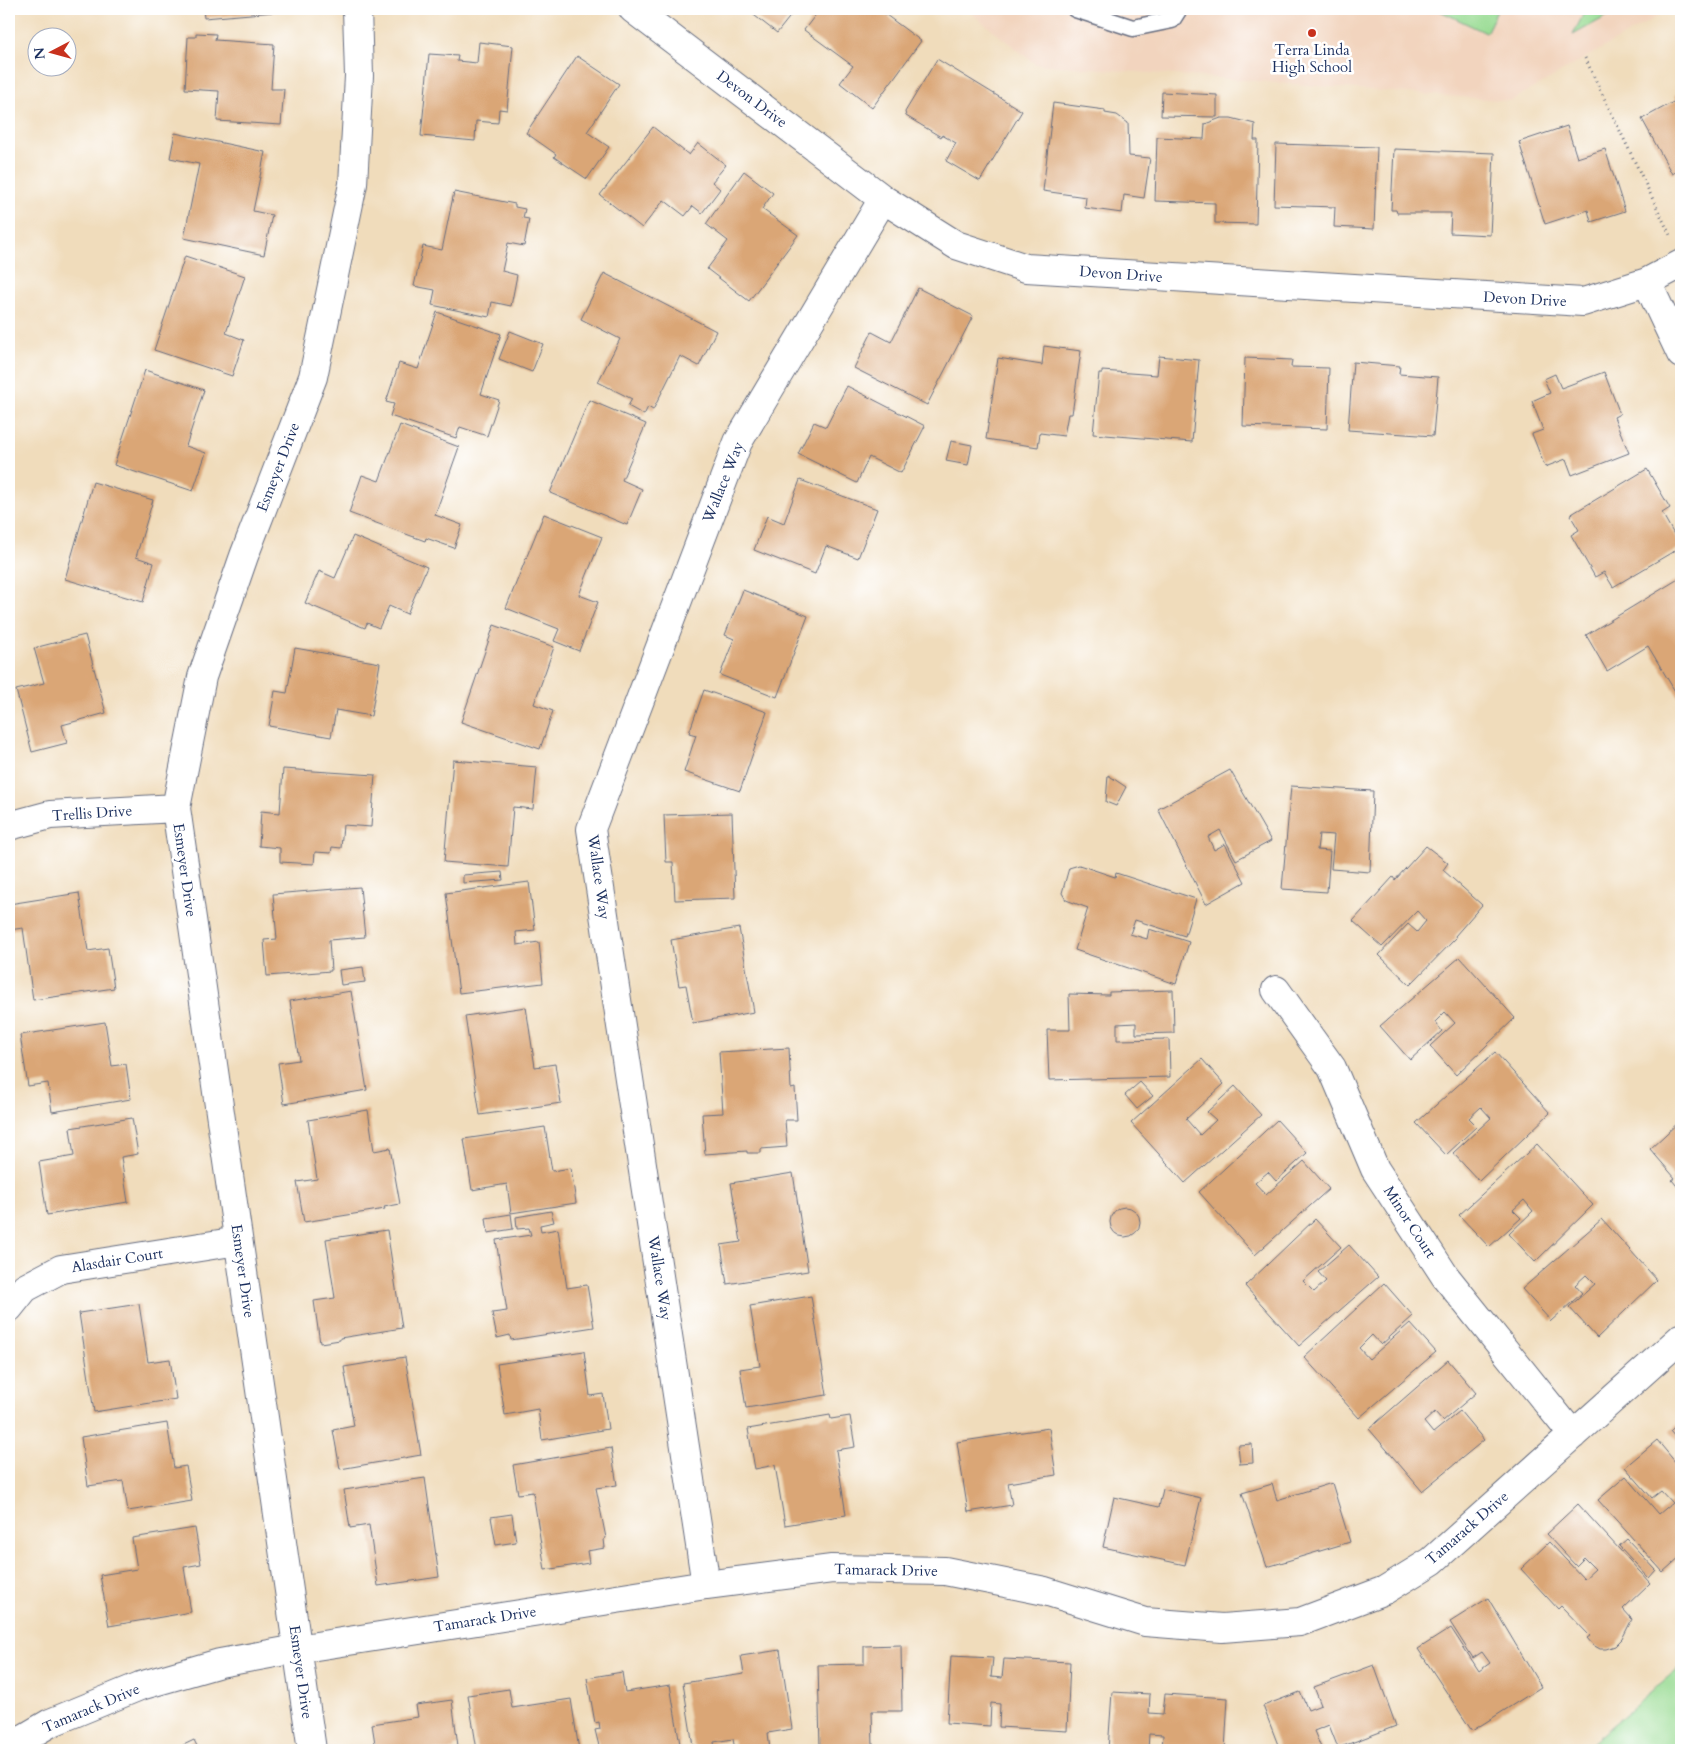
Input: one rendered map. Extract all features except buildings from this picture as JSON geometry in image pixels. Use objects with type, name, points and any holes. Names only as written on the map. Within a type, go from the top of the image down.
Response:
[{"type":"street","name":"Esmeyer Drive","points":[[312,1750],[176,808],[202,677],[244,556],[313,376],[354,184],[359,76],[357,9]]},
{"type":"street","name":"Devon Drive","points":[[633,9],[883,199],[956,245],[1026,268],[1583,302],[1647,282],[1677,253]]},
{"type":"street","name":"Wallace Way","points":[[706,1585],[591,829],[738,442],[883,199]]},
{"type":"street","points":[[1647,282],[1681,354]]},
{"type":"street","name":"Trellis Drive","points":[[9,826],[50,815],[176,808]]},
{"type":"street","name":"Minor Court","points":[[1276,990],[1332,1068],[1375,1169],[1445,1276],[1573,1435]]},
{"type":"street","name":"Alasdair Court","points":[[9,1308],[25,1288],[61,1269],[238,1241]]},
{"type":"street","name":"Tamarack Drive","points":[[9,1747],[50,1723],[140,1686],[220,1664],[297,1648],[706,1585],[832,1569],[945,1571],[1045,1591],[1144,1622],[1222,1628],[1300,1622],[1385,1590],[1432,1561],[1681,1338]]},
{"type":"lane","points":[[1075,9],[1133,28],[1172,20],[1178,9]]},
{"type":"path","points":[[1585,58],[1677,253]]},
{"type":"shaded area","name":"Terra Linda High School","points":[[966,9],[1670,9],[1511,101],[1035,64]]},
{"type":"green space","points":[[1436,9],[1498,9],[1486,33]]},
{"type":"green space","points":[[1586,9],[1620,9],[1573,35]]},
{"type":"green space","points":[[1681,1667],[1681,1750],[1583,1750]]},
{"type":"place","name":"Terra Linda High School","points":[[1312,33]]}]
